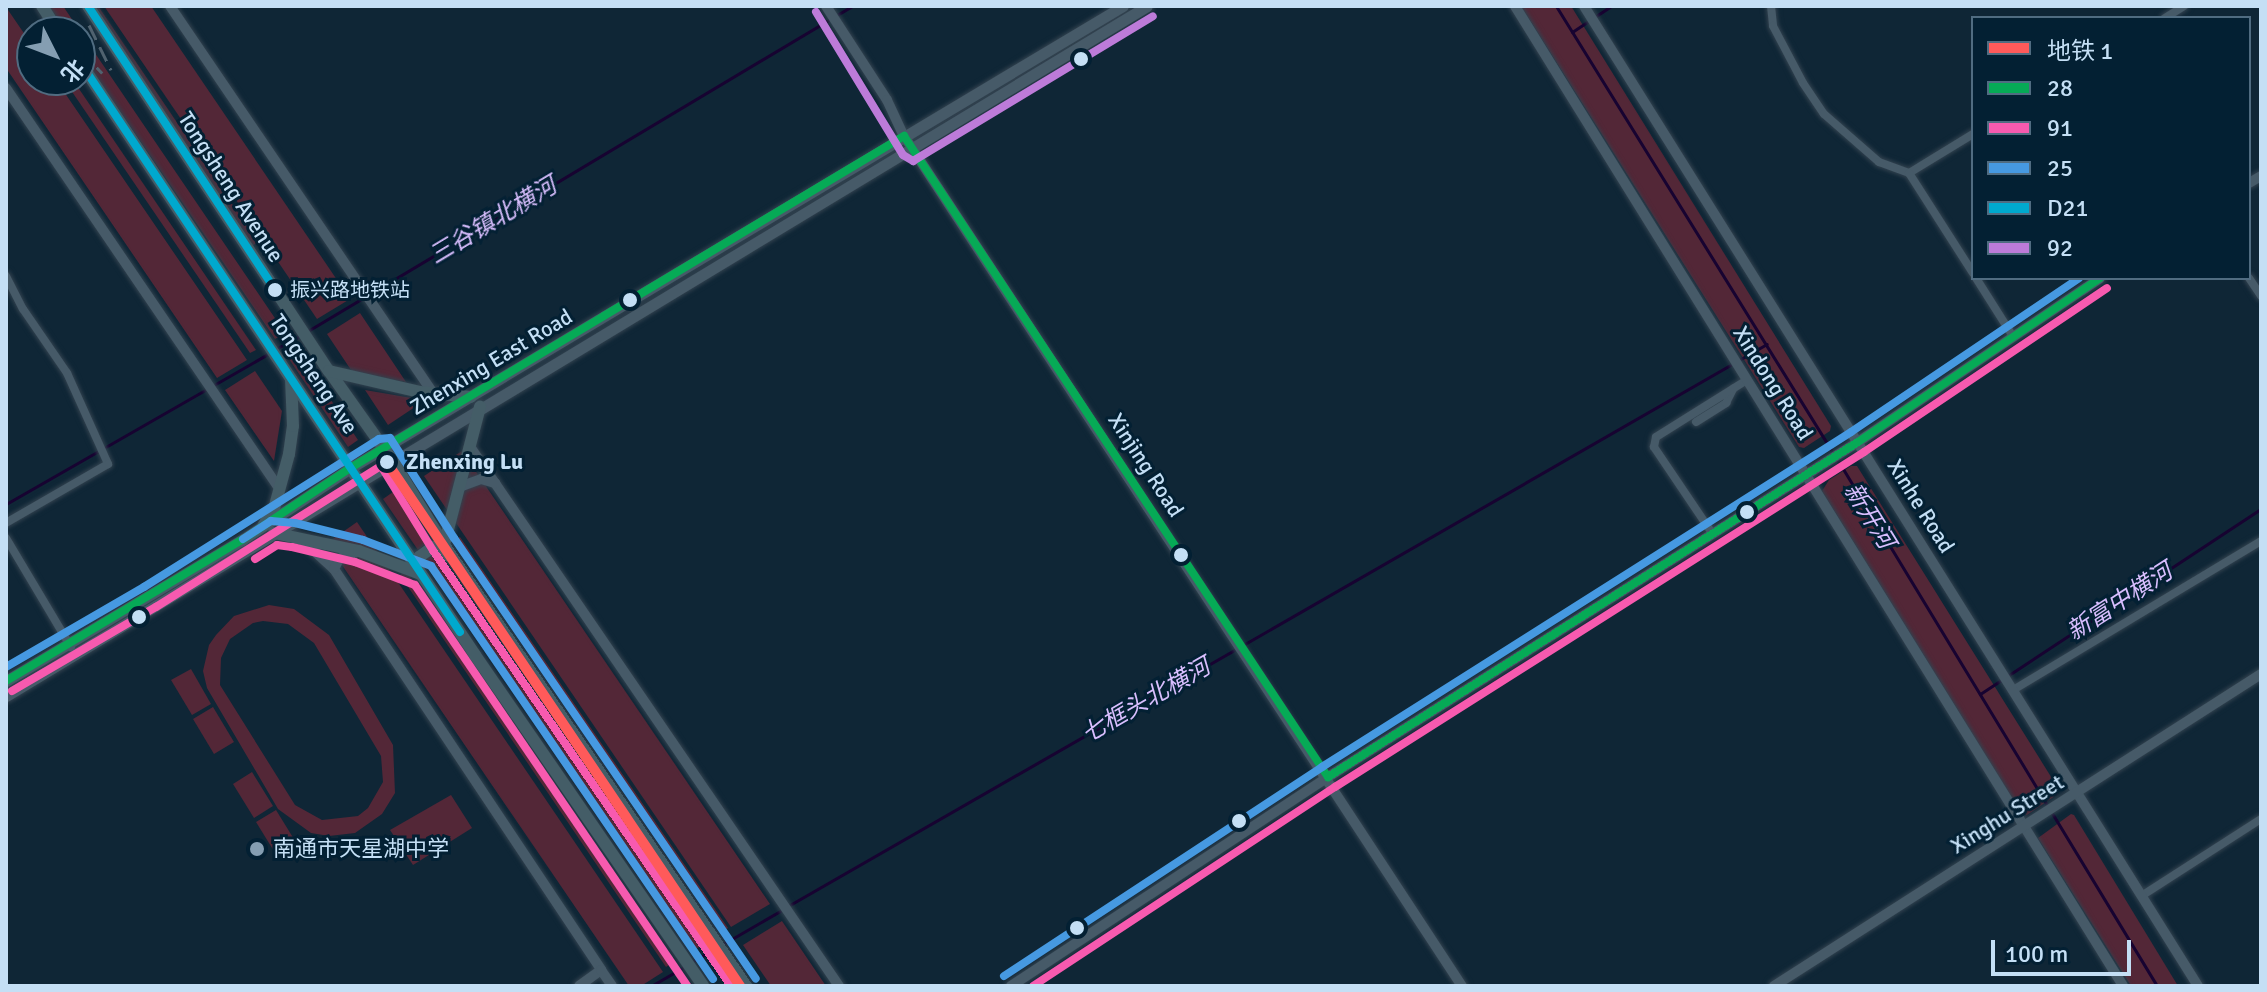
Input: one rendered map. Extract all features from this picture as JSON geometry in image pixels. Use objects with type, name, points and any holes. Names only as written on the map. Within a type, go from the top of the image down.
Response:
[{"type":"main road","name":"Tongsheng Avenue","points":[[88,6],[329,371],[388,454],[454,560],[742,981]]},
{"type":"main road","name":"Zhenxing East Road","points":[[476,402],[904,136],[1123,6]]},
{"type":"main road","name":"Zhenxing East Road","points":[[269,529],[352,467],[388,454],[913,149],[1147,6]]},
{"type":"main road","name":"Tongsheng Ave","points":[[96,86],[703,986]]},
{"type":"main road","points":[[329,371],[476,402],[471,448],[444,545]]},
{"type":"main road","points":[[291,376],[293,426],[269,529],[359,551],[421,571],[419,557],[433,547],[454,560]]},
{"type":"main road","name":"Zhenxing East Road","points":[[6,696],[72,649],[269,529],[361,479],[388,454]]},
{"type":"main road","name":"Zhenxing East Road","points":[[6,681],[72,649]]},
{"type":"street","points":[[170,6],[433,393]]},
{"type":"street","name":"Xindong Road","points":[[1515,6],[2123,986]]},
{"type":"street","points":[[1771,6],[1773,26],[1803,83],[1824,114],[1879,162],[1909,173],[1971,271]]},
{"type":"street","name":"Xinjing Road","points":[[828,9],[887,100],[904,136],[1328,777],[1462,986]]},
{"type":"street","name":"Xinhe Road","points":[[1586,9],[2198,986]]},
{"type":"street","points":[[6,88],[280,489]]},
{"type":"street","points":[[1909,173],[1971,135]]},
{"type":"street","points":[[6,277],[23,309],[67,373],[108,464],[6,523]]},
{"type":"street","points":[[1977,280],[2012,335]]},
{"type":"street","points":[[1011,986],[1328,777],[1858,442],[2097,280]]},
{"type":"street","points":[[1712,533],[1654,447],[1656,437],[1733,389],[1745,377]]},
{"type":"street","points":[[1696,422],[1726,403],[1733,389]]},
{"type":"street","points":[[471,448],[839,986]]},
{"type":"street","points":[[462,486],[481,479],[495,483]]},
{"type":"street","points":[[298,536],[334,569],[612,986]]},
{"type":"street","points":[[6,538],[72,649]]},
{"type":"street","points":[[2011,686],[2261,541]]},
{"type":"street","points":[[334,569],[339,559],[359,551]]},
{"type":"street","name":"Xinghu Street","points":[[1774,986],[2261,674]]},
{"type":"street","points":[[2143,895],[2261,819]]},
{"type":"street","points":[[579,986],[602,972]]},
{"type":"shaded area","points":[[49,6],[63,6],[70,16],[56,16]]},
{"type":"shaded area","points":[[89,6],[98,6],[258,242],[252,246]]},
{"type":"shaded area","points":[[104,6],[151,6],[350,299],[317,319]]},
{"type":"shaded area","points":[[1521,6],[1571,6],[1831,426],[1830,431],[1804,448],[1799,447]]},
{"type":"shaded area","points":[[6,7],[16,22],[16,83],[6,68]]},
{"type":"shaded area","points":[[96,55],[285,333],[275,339],[96,76]]},
{"type":"shaded area","points":[[25,96],[67,96],[247,360],[217,378]]},
{"type":"shaded area","points":[[75,96],[84,96],[256,350],[250,353]]},
{"type":"shaded area","points":[[360,313],[406,382],[353,373],[327,334]]},
{"type":"shaded area","points":[[297,350],[358,440],[348,447],[287,356]]},
{"type":"shaded area","points":[[255,371],[282,411],[274,461],[225,390]]},
{"type":"shaded area","points":[[365,390],[418,399],[421,403],[388,425]]},
{"type":"shaded area","points":[[462,451],[770,904],[731,927],[424,476]]},
{"type":"shaded area","points":[[1851,466],[1857,466],[2058,788],[2058,794],[2027,815],[2022,814],[1822,491],[1829,480]]},
{"type":"shaded area","points":[[393,492],[427,543],[418,550],[383,499]]},
{"type":"shaded area","points":[[357,522],[663,972],[641,986],[629,986],[327,543]]},
{"type":"shaded area","points":[[460,537],[728,928],[722,932],[454,541]]},
{"type":"shaded area","points":[[434,552],[702,945],[692,952],[424,559]]},
{"type":"shaded area","points":[[406,571],[672,963],[666,967],[400,575]]},
{"type":"shaded area","points":[[269,605],[294,609],[329,635],[393,745],[395,793],[382,814],[355,833],[329,836],[311,833],[278,809],[207,688],[203,671],[209,645],[234,616]],"holes":[[[253,623],[288,624],[314,643],[381,756],[383,782],[368,808],[358,816],[322,820],[295,805],[220,685],[221,658],[230,639]]]},
{"type":"shaded area","points":[[191,669],[211,704],[192,715],[171,680]]},
{"type":"shaded area","points":[[213,707],[234,742],[214,754],[193,719]]},
{"type":"shaded area","points":[[252,772],[273,806],[254,818],[233,784]]},
{"type":"shaded area","points":[[451,795],[472,828],[413,865],[390,830]]},
{"type":"shaded area","points":[[276,810],[297,844],[277,856],[256,822]]},
{"type":"shaded area","points":[[2071,814],[2178,986],[2131,986],[2038,838]]},
{"type":"shaded area","points":[[782,921],[826,986],[771,986],[743,945]]},
{"type":"waterway","name":"三谷镇北横河","points":[[306,332],[852,6]]},
{"type":"waterway","name":"新开河","points":[[1556,6],[1833,453]]},
{"type":"waterway","points":[[1572,32],[1611,6]]},
{"type":"waterway","name":"三谷镇北横河","points":[[274,350],[299,336]]},
{"type":"waterway","name":"七框头北横河","points":[[1739,360],[1767,344]]},
{"type":"waterway","name":"三谷镇北横河","points":[[6,504],[268,354]]},
{"type":"waterway","name":"七框头北横河","points":[[1243,645],[1732,364]]},
{"type":"waterway","name":"新开河","points":[[1837,459],[2157,986]]},
{"type":"waterway","name":"新富中横河","points":[[1980,694],[2261,509]]},
{"type":"waterway","name":"七框头北横河","points":[[788,906],[1236,649]]},
{"type":"waterway","name":"七框头北横河","points":[[723,944],[782,910]]},
{"type":"waterway","name":"七框头北横河","points":[[691,962],[716,948]]},
{"type":"waterway","name":"七框头北横河","points":[[651,986],[685,966]]},
{"type":"railway","points":[[96,39],[111,70]]},
{"type":"railway","points":[[96,67],[102,73]]},
{"type":"metro line","name":"1","points":[[384,458],[740,986]]},
{"type":"transit line","name":"D21","points":[[88,6],[275,290]]},
{"type":"transit line","name":"92","points":[[816,12],[903,155],[913,161],[1153,16]]},
{"type":"transit line","name":"D21","points":[[96,86],[460,632]]},
{"type":"transit line","name":"28","points":[[6,681],[242,540],[352,467],[904,136],[1328,777]]},
{"type":"transit line","name":"25","points":[[1004,976],[1322,767],[1851,432],[2076,280]]},
{"type":"transit line","name":"28","points":[[1328,777],[1858,442],[2097,280]]},
{"type":"transit line","name":"91","points":[[1033,986],[1335,787],[1864,452],[2107,288]]},
{"type":"transit line","name":"25","points":[[6,667],[144,587],[379,439],[390,438],[454,538],[756,979]]},
{"type":"transit line","name":"91","points":[[12,691],[156,607],[381,466],[434,552],[731,986]]},
{"type":"transit line","name":"25","points":[[243,539],[271,521],[295,523],[363,540],[431,566],[713,979]]},
{"type":"transit line","name":"91","points":[[255,559],[277,545],[292,547],[355,562],[415,585],[688,986]]},
{"type":"place","name":"振兴路地铁站","points":[[275,290]]},
{"type":"place","name":"Zhenxing Lu","points":[[387,462]]},
{"type":"place","name":"南通市天星湖中学","points":[[257,849]]}]
